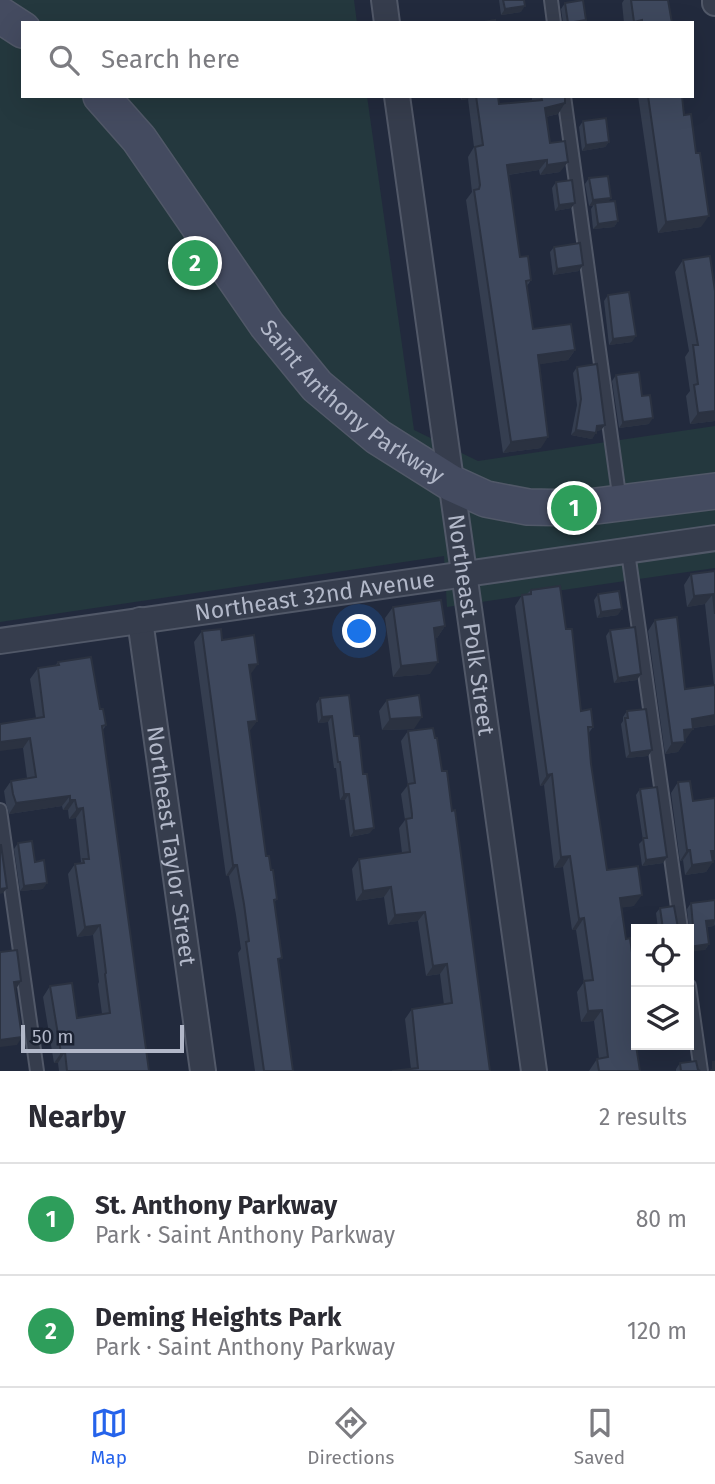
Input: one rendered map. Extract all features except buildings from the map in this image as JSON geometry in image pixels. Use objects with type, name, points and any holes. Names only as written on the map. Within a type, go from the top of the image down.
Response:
[{"type":"street","points":[[384,0],[387,21]]},
{"type":"street","points":[[0,15],[21,29]]},
{"type":"street","name":"Saint Anthony Parkway","points":[[103,98],[139,139],[267,325],[317,386],[378,437],[451,483],[486,499],[528,507],[580,508],[620,505],[715,491]]},
{"type":"street","name":"Northeast Polk Street","points":[[397,98],[534,1071]]},
{"type":"street","name":"Northeast 32nd Avenue","points":[[0,641],[715,538]]},
{"type":"street","name":"Northeast Taylor Street","points":[[140,620],[203,1071]]},
{"type":"lane","points":[[551,0],[554,21]]},
{"type":"lane","points":[[564,98],[620,505]]},
{"type":"lane","points":[[628,552],[680,924]]},
{"type":"lane","points":[[0,810],[37,1071]]},
{"type":"lane","points":[[689,987],[701,1071]]},
{"type":"shaded area","points":[[0,0],[354,0],[357,21],[21,21],[21,98],[367,98],[414,430],[478,461],[715,426],[715,568],[447,607],[444,556],[0,622]]},
{"type":"place","name":"Deming Heights Park","points":[[195,263]]},
{"type":"place","name":"St. Anthony Parkway","points":[[574,508]]}]
